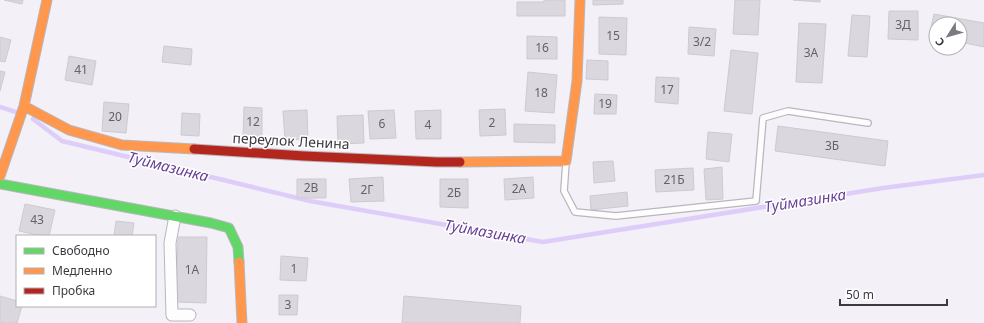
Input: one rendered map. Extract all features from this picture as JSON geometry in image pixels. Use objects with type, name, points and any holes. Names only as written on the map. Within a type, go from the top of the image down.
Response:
[{"type":"street","points":[[0,176],[24,106],[47,0]]},
{"type":"street","points":[[566,161],[577,81],[580,0]]},
{"type":"street","name":"переулок Ленина","points":[[24,106],[69,130],[122,145],[437,162],[566,161]]},
{"type":"street","points":[[0,184],[175,216],[229,228],[238,247],[242,323]]},
{"type":"street","points":[[175,216],[170,243],[172,315],[190,315]]},
{"type":"lane","points":[[566,161],[564,191],[575,212],[616,216],[756,201],[763,118],[788,111],[868,123]]},
{"type":"building","points":[[4,0],[23,0],[22,4]]},
{"type":"building","points":[[544,0],[565,0],[565,16],[517,16],[517,2],[544,2]]},
{"type":"building","points":[[593,0],[623,0],[623,4],[593,5]]},
{"type":"building","points":[[735,0],[760,0],[758,35],[733,34]]},
{"type":"building","points":[[793,0],[820,0],[820,2]]},
{"type":"building","points":[[889,11],[918,11],[918,40],[888,39]]},
{"type":"building","points":[[934,14],[945,16],[934,16]]},
{"type":"building","points":[[852,15],[870,16],[867,57],[848,56]]},
{"type":"building","points":[[599,17],[627,18],[626,55],[599,54]]},
{"type":"building","points":[[968,20],[984,23],[984,47],[968,44]]},
{"type":"building","points":[[799,23],[826,24],[822,83],[796,82]]},
{"type":"building","points":[[689,27],[716,29],[714,56],[688,54]]},
{"type":"building","points":[[527,36],[557,37],[557,59],[527,59]]},
{"type":"building","points":[[0,37],[11,40],[5,62],[0,61]]},
{"type":"building","points":[[164,46],[192,49],[191,65],[162,62]]},
{"type":"building","points":[[731,50],[758,53],[752,114],[724,111]]},
{"type":"building","points":[[69,56],[96,61],[92,85],[65,80]]},
{"type":"building","points":[[587,60],[608,61],[608,80],[586,79]]},
{"type":"building","points":[[0,71],[5,72],[0,91]]},
{"type":"building","points":[[528,72],[557,75],[554,113],[525,111]]},
{"type":"building","points":[[656,77],[679,78],[678,104],[655,102]]},
{"type":"building","points":[[595,94],[617,95],[616,114],[594,114]]},
{"type":"building","points":[[104,102],[129,104],[126,133],[102,131]]},
{"type":"building","points":[[244,107],[262,108],[262,137],[243,136]]},
{"type":"building","points":[[505,109],[506,135],[480,136],[479,110]]},
{"type":"building","points":[[307,110],[308,139],[285,140],[283,111]]},
{"type":"building","points":[[394,110],[396,138],[370,139],[368,111]]},
{"type":"building","points":[[441,110],[441,139],[416,139],[415,111]]},
{"type":"building","points":[[182,113],[200,114],[199,136],[181,135]]},
{"type":"building","points":[[363,115],[364,143],[338,144],[337,116]]},
{"type":"building","points":[[514,124],[555,125],[555,143],[514,142]]},
{"type":"building","points":[[778,126],[888,141],[885,166],[775,151]]},
{"type":"building","points":[[708,132],[732,134],[729,162],[706,159]]},
{"type":"building","points":[[613,161],[615,181],[594,183],[593,162]]},
{"type":"building","points":[[722,167],[723,199],[706,200],[704,169]]},
{"type":"building","points":[[693,168],[694,190],[656,192],[655,170]]},
{"type":"building","points":[[383,177],[384,201],[351,202],[349,179]]},
{"type":"building","points":[[533,177],[534,198],[505,200],[504,179]]},
{"type":"building","points":[[297,179],[326,179],[326,198],[297,198]]},
{"type":"building","points":[[440,179],[468,179],[468,208],[440,207]]},
{"type":"building","points":[[627,192],[628,206],[591,210],[590,196]]},
{"type":"building","points":[[25,204],[55,210],[49,235],[37,235],[19,231]]},
{"type":"building","points":[[116,221],[134,223],[132,235],[114,235]]},
{"type":"building","points":[[178,237],[207,237],[206,303],[176,302]]},
{"type":"building","points":[[281,256],[308,258],[306,281],[280,280]]},
{"type":"building","points":[[279,295],[298,295],[297,315],[279,315]]},
{"type":"building","points":[[0,296],[16,301],[16,307],[22,307],[17,323],[0,323]]},
{"type":"building","points":[[404,296],[521,306],[520,323],[402,323]]},
{"type":"waterway","name":"Туймазинка","points":[[0,107],[19,113]]},
{"type":"waterway","name":"Туймазинка","points":[[33,119],[62,141],[310,201],[543,242],[883,188],[984,175]]},
{"type":"traffic: fast","points":[[0,184],[211,223],[229,228],[238,247],[239,262]]},
{"type":"traffic: slow","points":[[0,176],[24,106],[47,0]]},
{"type":"traffic: slow","points":[[460,162],[566,161],[577,81],[580,0]]},
{"type":"traffic: slow","points":[[24,106],[69,130],[122,145],[194,149]]},
{"type":"traffic: slow","points":[[239,262],[242,323]]},
{"type":"traffic: jam","points":[[194,149],[304,156],[460,162]]}]
